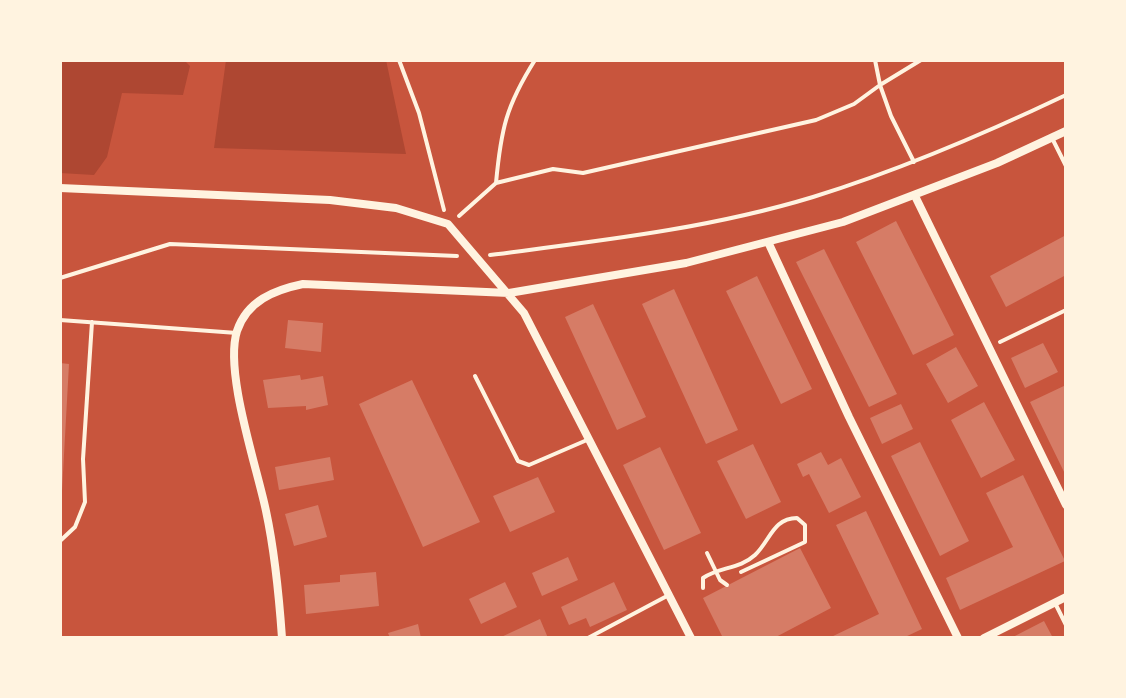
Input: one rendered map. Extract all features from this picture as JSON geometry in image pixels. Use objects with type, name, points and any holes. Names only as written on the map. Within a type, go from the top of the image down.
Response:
[{"type":"street","points":[[282,638],[277,576],[235,373],[237,333],[245,314],[261,299],[280,289],[303,284],[509,293],[604,279],[769,244],[915,196],[1066,131]]},
{"type":"street","points":[[60,188],[330,200],[396,208],[448,224],[524,313],[691,638]]},
{"type":"street","points":[[915,196],[1066,505]]},
{"type":"street","points":[[769,244],[849,417],[958,638]]},
{"type":"street","points":[[984,638],[1066,597]]},
{"type":"lane","points":[[1052,137],[1066,166]]},
{"type":"lane","points":[[60,320],[237,333]]},
{"type":"lane","points":[[60,541],[75,527],[85,502],[83,459],[92,322]]},
{"type":"lane","points":[[475,376],[518,461],[529,465],[589,439]]},
{"type":"lane","points":[[588,638],[669,595]]},
{"type":"lane","points":[[1055,603],[1066,625]]},
{"type":"path","points":[[399,60],[419,113],[448,224],[496,183],[553,169],[583,173],[816,120],[854,104],[921,60]]},
{"type":"path","points":[[496,183],[501,130],[514,94],[535,60]]},
{"type":"path","points":[[875,60],[891,116],[914,162]]},
{"type":"path","points":[[60,278],[170,244],[477,257],[698,224],[811,197],[914,162],[1066,95]]},
{"type":"path","points":[[989,347],[1066,310]]},
{"type":"path","points":[[703,588],[703,578],[737,566],[754,556],[786,518],[797,518],[805,525],[805,542],[741,572]]},
{"type":"path","points":[[707,553],[715,572],[727,585]]},
{"type":"shaded area","points":[[60,60],[184,60],[190,66],[183,95],[122,93],[107,157],[94,175],[60,173]]},
{"type":"shaded area","points":[[226,60],[386,60],[406,154],[214,148]]},
{"type":"building","points":[[896,221],[954,335],[913,355],[856,242]]},
{"type":"building","points":[[1066,235],[1066,275],[1006,307],[990,276]]},
{"type":"building","points":[[824,249],[897,394],[869,407],[796,262]]},
{"type":"building","points":[[757,276],[812,389],[781,404],[726,291]]},
{"type":"building","points":[[674,289],[738,430],[706,444],[642,304]]},
{"type":"building","points":[[593,304],[646,417],[617,430],[565,317]]},
{"type":"building","points":[[288,320],[323,323],[321,352],[285,348]]},
{"type":"building","points":[[1043,343],[1058,372],[1025,388],[1011,358]]},
{"type":"building","points":[[956,347],[978,386],[948,403],[926,364]]},
{"type":"building","points":[[60,363],[69,364],[62,491],[60,491]]},
{"type":"building","points":[[300,375],[301,380],[323,376],[328,405],[306,410],[306,406],[268,408],[263,380]]},
{"type":"building","points":[[412,380],[480,522],[423,547],[359,404]]},
{"type":"building","points":[[1066,385],[1066,476],[1030,402]]},
{"type":"building","points":[[984,402],[1015,460],[981,478],[951,420]]},
{"type":"building","points":[[901,404],[913,429],[882,444],[870,418]]},
{"type":"building","points":[[920,442],[969,541],[940,556],[891,456]]},
{"type":"building","points":[[753,444],[781,502],[746,519],[717,461]]},
{"type":"building","points":[[660,447],[701,533],[664,550],[623,465]]},
{"type":"building","points":[[821,452],[828,465],[841,458],[861,497],[829,513],[809,474],[803,477],[797,464]]},
{"type":"building","points":[[330,457],[334,480],[279,490],[275,467]]},
{"type":"building","points":[[1023,475],[1065,561],[960,610],[946,578],[1013,547],[986,493]]},
{"type":"building","points":[[538,477],[555,512],[510,532],[493,496]]},
{"type":"building","points":[[318,505],[327,537],[294,546],[285,514]]},
{"type":"building","points":[[866,511],[922,629],[903,638],[829,638],[879,614],[836,525]]},
{"type":"building","points":[[800,548],[831,608],[774,638],[723,638],[703,598]]},
{"type":"building","points":[[568,557],[578,580],[542,596],[532,573]]},
{"type":"building","points":[[376,572],[379,606],[306,614],[304,585],[340,582],[340,575]]},
{"type":"building","points":[[505,582],[517,607],[481,624],[469,599]]},
{"type":"building","points":[[614,582],[627,610],[590,627],[586,618],[569,625],[561,607]]},
{"type":"building","points":[[540,619],[548,638],[499,638]]},
{"type":"building","points":[[1044,621],[1053,638],[1011,638]]},
{"type":"building","points":[[418,624],[421,638],[390,638],[388,633]]}]
